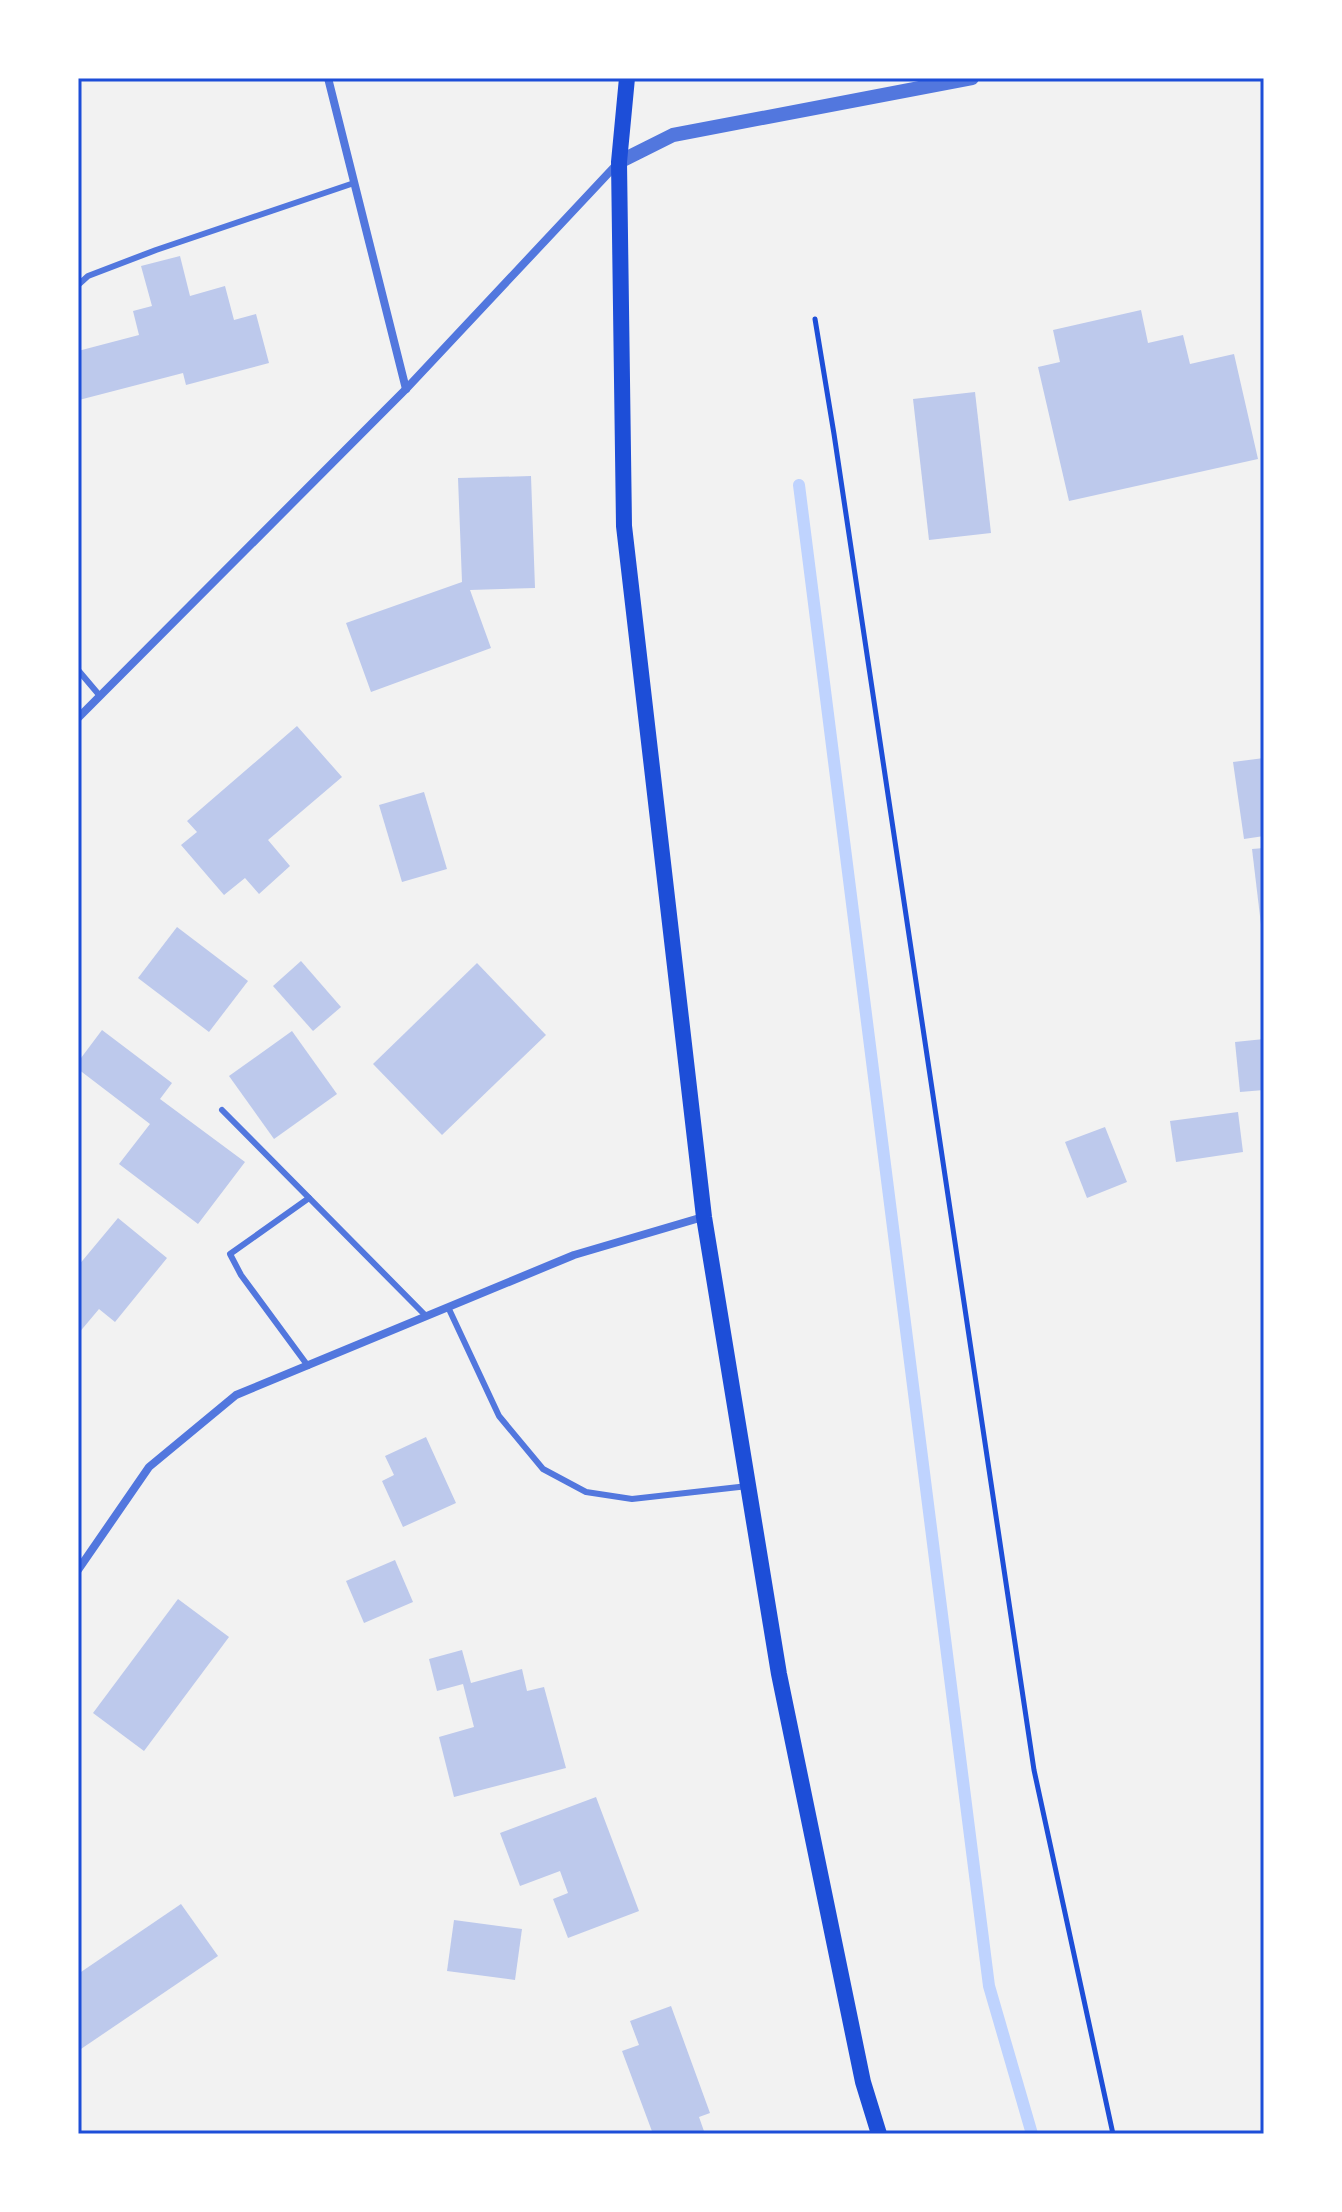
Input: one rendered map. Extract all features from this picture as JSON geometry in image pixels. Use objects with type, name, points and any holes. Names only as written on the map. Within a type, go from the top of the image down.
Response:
[{"type":"main road","points":[[627,78],[619,162],[624,526],[704,1217],[779,1674],[863,2082],[879,2134]]},
{"type":"street","points":[[328,78],[406,389]]},
{"type":"street","points":[[78,718],[406,389],[619,162],[673,135],[972,78]]},
{"type":"street","points":[[78,1570],[149,1467],[236,1395],[574,1255],[704,1217]]},
{"type":"lane","points":[[78,285],[88,276],[156,250],[354,183]]},
{"type":"lane","points":[[78,670],[100,696]]},
{"type":"lane","points":[[222,1110],[426,1316]]},
{"type":"lane","points":[[308,1366],[241,1275],[230,1254],[309,1198]]},
{"type":"lane","points":[[448,1307],[499,1416],[543,1469],[586,1492],[632,1499],[748,1486]]},
{"type":"path","points":[[815,319],[1034,1770],[1113,2134]]},
{"type":"building","points":[[180,256],[190,296],[225,286],[234,320],[256,314],[269,363],[186,385],[183,373],[79,400],[78,351],[139,335],[133,311],[152,306],[141,266]]},
{"type":"building","points":[[1141,310],[1148,343],[1183,335],[1190,364],[1234,354],[1258,459],[1069,501],[1038,367],[1060,362],[1053,330]]},
{"type":"building","points":[[975,392],[991,533],[929,540],[913,399]]},
{"type":"building","points":[[531,476],[535,588],[470,590],[491,648],[371,692],[346,623],[462,582],[458,478]]},
{"type":"building","points":[[297,726],[342,777],[268,840],[290,866],[259,894],[245,878],[224,895],[181,845],[197,832],[187,821]]},
{"type":"building","points":[[1264,758],[1264,836],[1244,839],[1233,762]]},
{"type":"building","points":[[424,792],[447,869],[402,882],[379,805]]},
{"type":"building","points":[[1264,848],[1264,933],[1262,933],[1252,849]]},
{"type":"building","points":[[177,927],[248,981],[209,1032],[138,978]]},
{"type":"building","points":[[301,961],[341,1007],[313,1031],[273,986]]},
{"type":"building","points":[[477,963],[546,1035],[442,1135],[373,1064]]},
{"type":"building","points":[[102,1030],[172,1083],[160,1099],[245,1162],[198,1224],[119,1164],[150,1124],[78,1069],[78,1062]]},
{"type":"building","points":[[292,1031],[337,1094],[274,1139],[229,1076]]},
{"type":"building","points":[[1264,1039],[1264,1090],[1240,1092],[1235,1042]]},
{"type":"building","points":[[1238,1112],[1243,1152],[1176,1162],[1170,1121]]},
{"type":"building","points":[[1105,1127],[1127,1182],[1087,1198],[1065,1142]]},
{"type":"building","points":[[118,1218],[167,1258],[115,1322],[99,1309],[78,1334],[78,1266]]},
{"type":"building","points":[[426,1437],[456,1503],[403,1527],[382,1481],[394,1475],[385,1456]]},
{"type":"building","points":[[395,1560],[413,1602],[364,1623],[346,1581]]},
{"type":"building","points":[[178,1599],[229,1637],[144,1751],[93,1713]]},
{"type":"building","points":[[462,1650],[471,1683],[522,1669],[527,1691],[544,1687],[566,1768],[454,1797],[439,1737],[474,1727],[463,1684],[437,1691],[429,1659]]},
{"type":"building","points":[[596,1797],[639,1911],[568,1938],[553,1899],[568,1893],[560,1871],[520,1886],[500,1833]]},
{"type":"building","points":[[181,1904],[218,1956],[78,2051],[78,1974]]},
{"type":"building","points":[[454,1920],[522,1929],[515,1980],[447,1971]]},
{"type":"building","points":[[671,2006],[710,2113],[699,2117],[705,2134],[653,2134],[622,2051],[639,2045],[630,2021]]},
{"type":"waterway","points":[[799,485],[989,1986],[1032,2134]]}]
